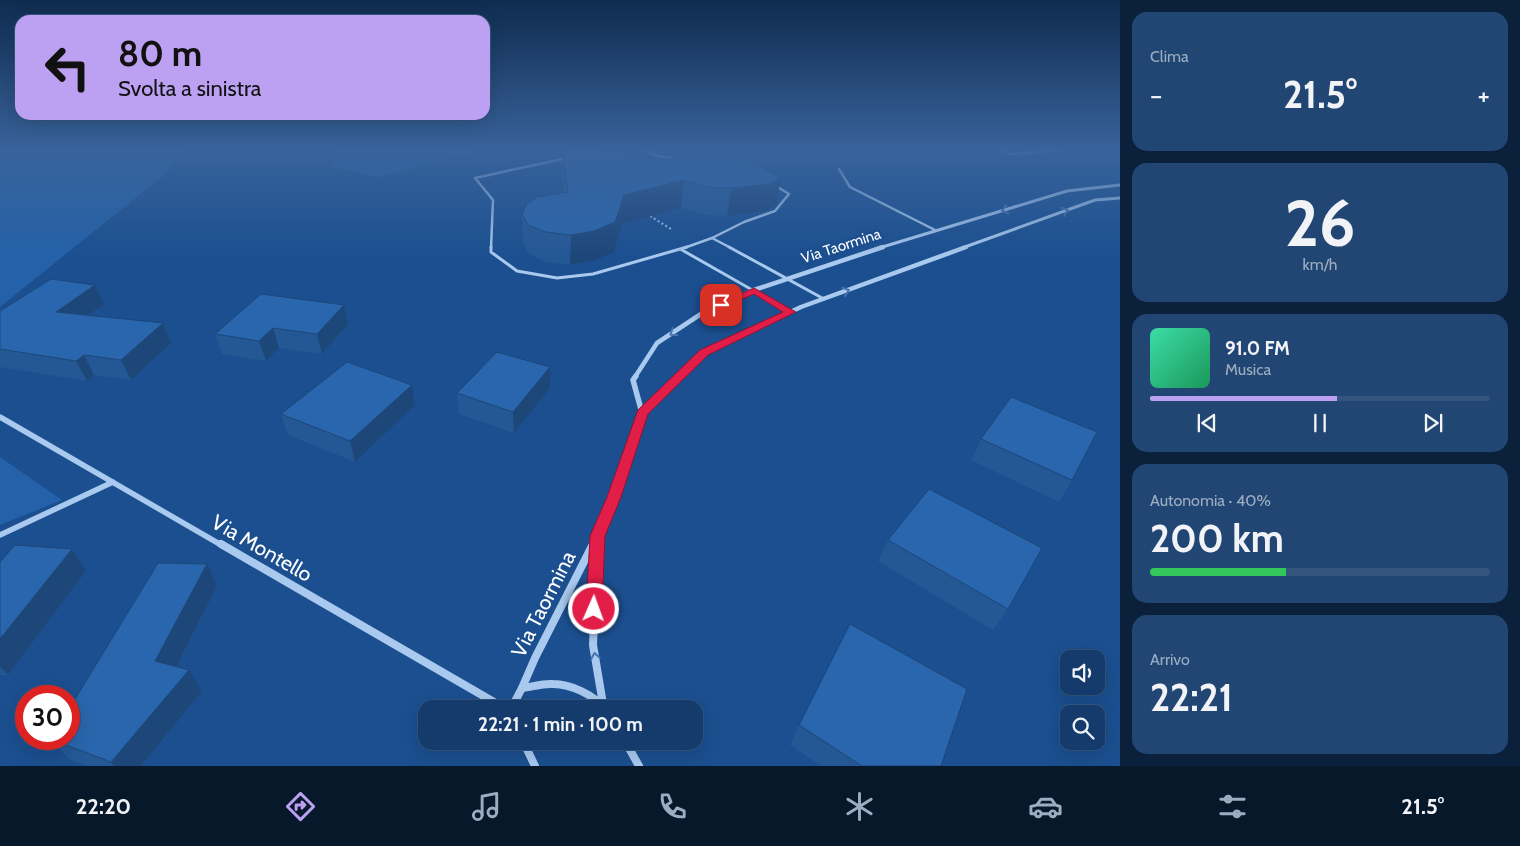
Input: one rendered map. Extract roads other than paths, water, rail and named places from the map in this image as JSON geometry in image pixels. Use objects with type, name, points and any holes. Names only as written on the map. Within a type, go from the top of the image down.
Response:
[{"type":"street","name":"Via Taormina","points":[[642,413],[633,380],[657,343],[704,312],[754,290],[934,230],[1067,191],[1120,185]]},
{"type":"street","name":"Via Taormina","points":[[516,700],[534,658],[597,536],[614,497],[642,413],[704,352],[824,299],[1095,200],[1120,198]]},
{"type":"street","name":"Via Montello","points":[[0,417],[490,700]]},
{"type":"street","points":[[0,535],[113,482]]},
{"type":"street","name":"Via Taormina","points":[[597,536],[593,645],[603,700]]},
{"type":"street","points":[[522,688],[556,683],[577,690],[593,700]]},
{"type":"street","points":[[527,750],[535,766]]},
{"type":"street","points":[[630,750],[639,766]]},
{"type":"lane","points":[[481,185],[493,200],[491,252],[517,271],[557,278],[593,274],[682,249],[712,238],[744,222],[775,211],[789,194],[774,185]]},
{"type":"lane","points":[[849,185],[934,230]]},
{"type":"lane","points":[[712,238],[824,299]]},
{"type":"lane","points":[[682,249],[791,312]]}]
